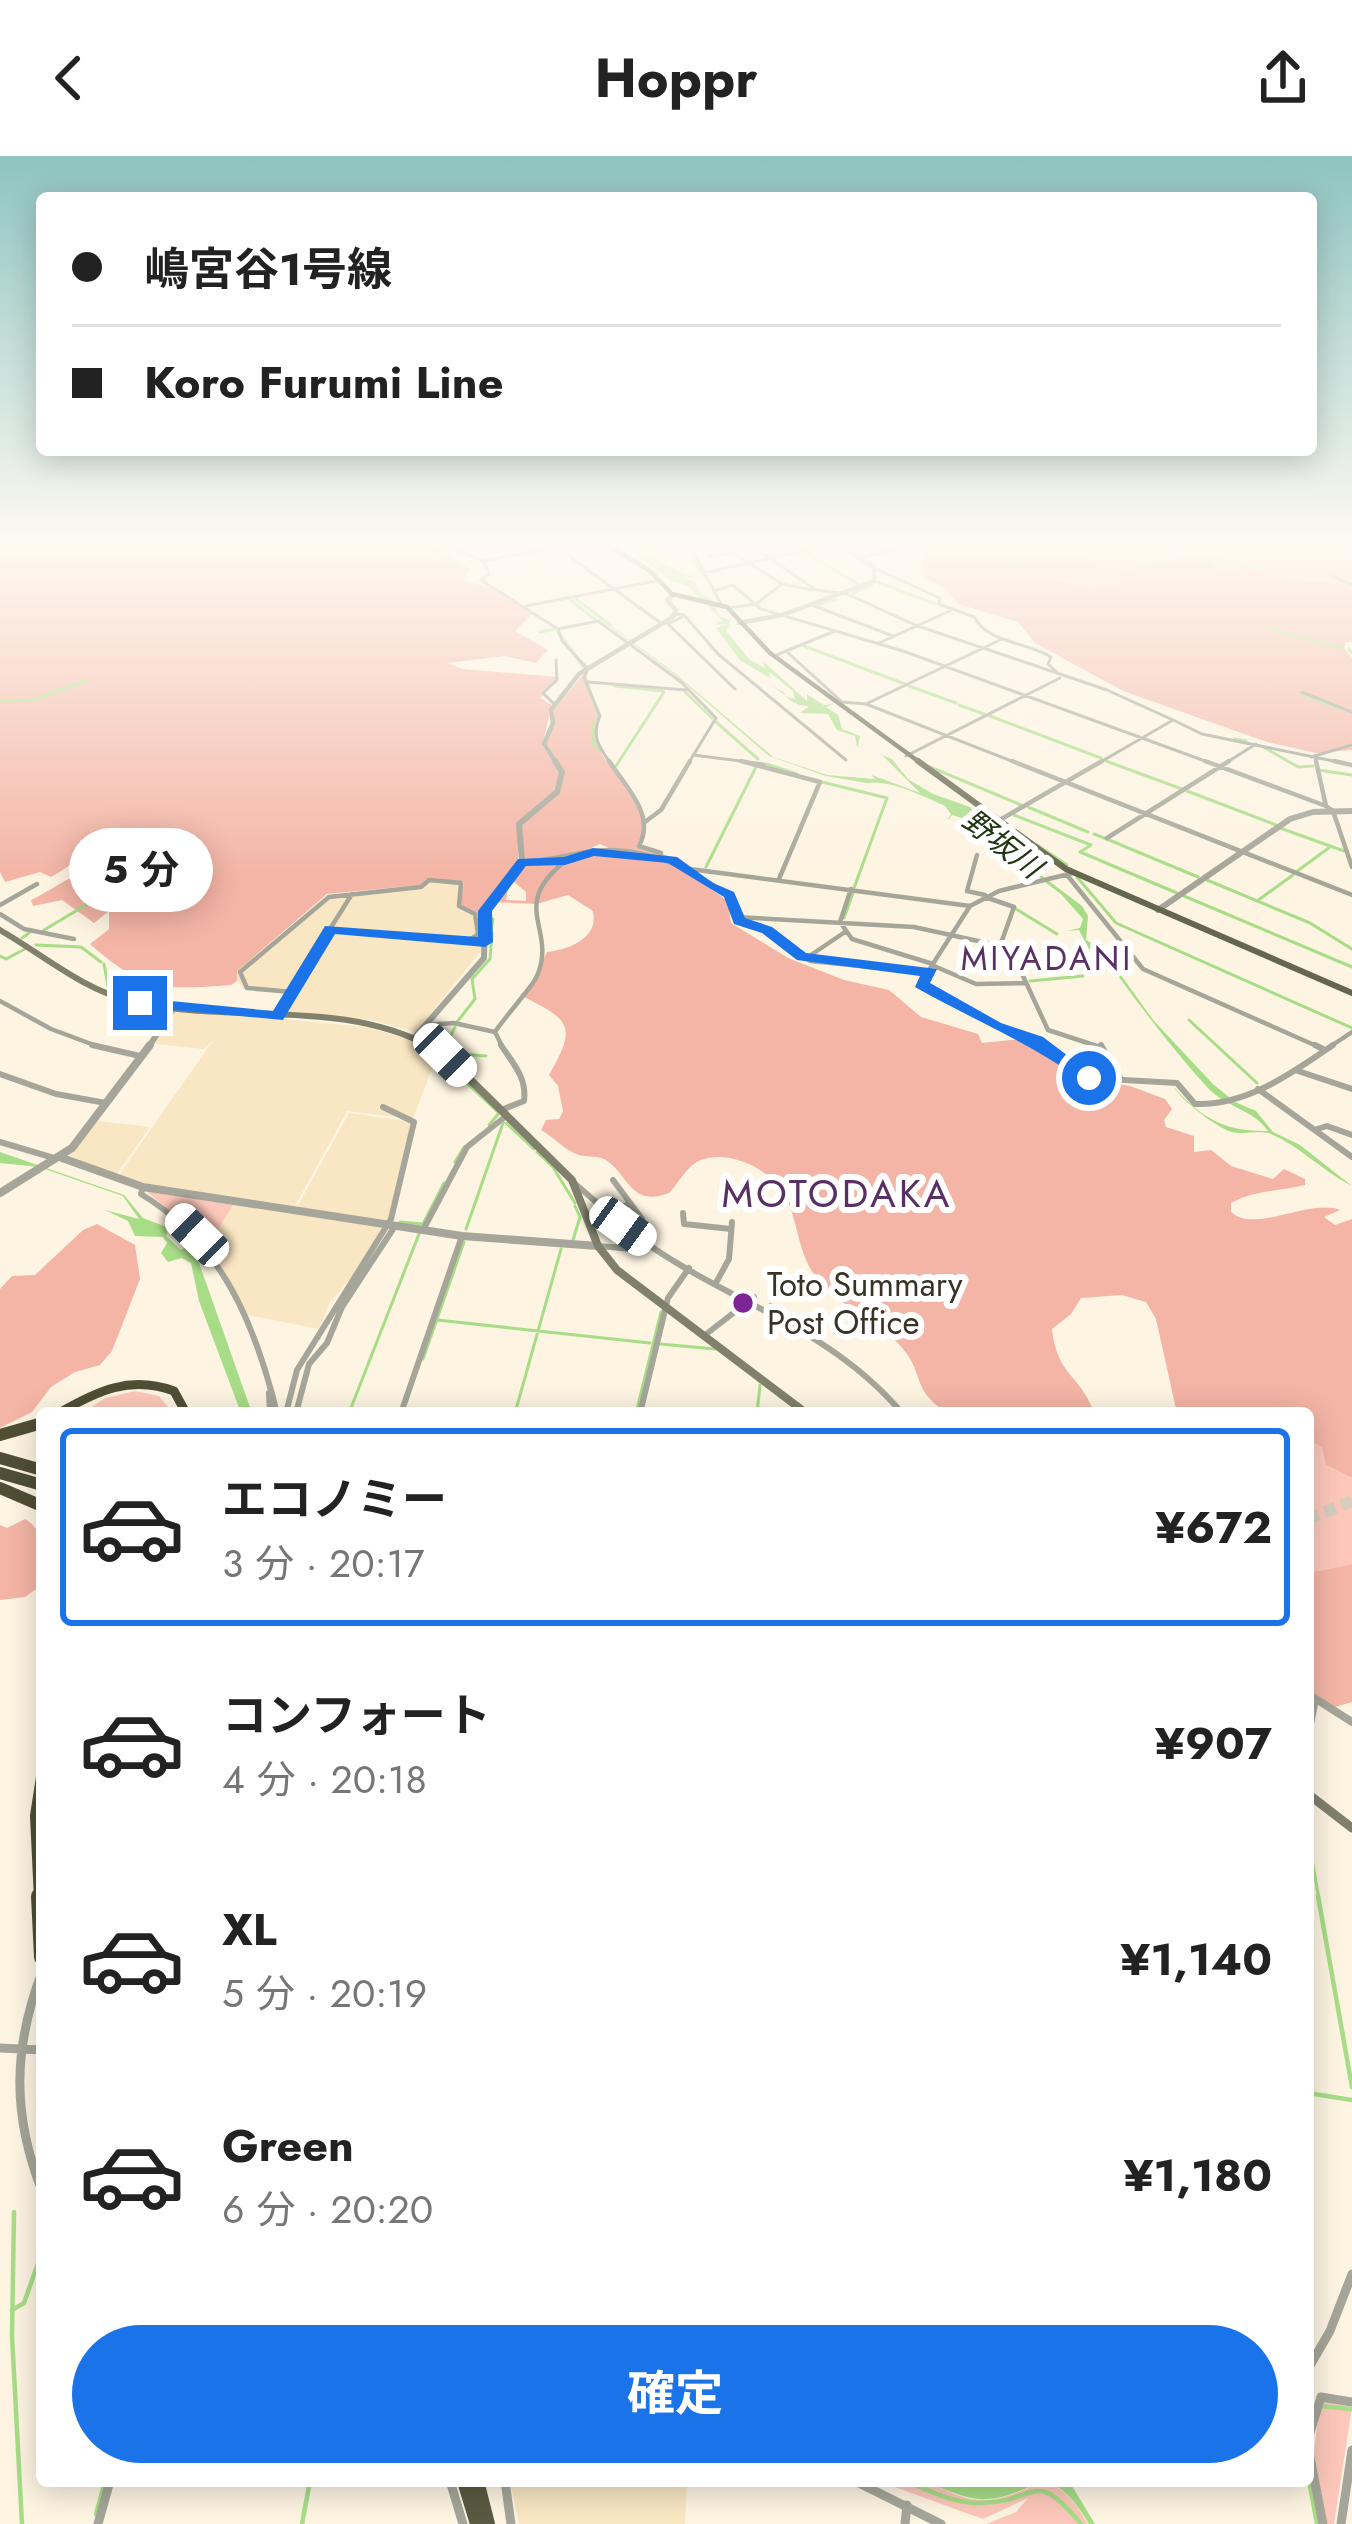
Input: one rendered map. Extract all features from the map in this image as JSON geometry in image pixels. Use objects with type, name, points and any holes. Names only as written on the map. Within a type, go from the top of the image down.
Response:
[{"type":"highway","points":[[69,1407],[99,1390],[140,1382],[174,1391],[180,1407]]},
{"type":"highway","points":[[87,1407],[114,1390],[144,1388],[164,1393],[177,1407]]},
{"type":"highway","points":[[0,1436],[36,1425]]},
{"type":"highway","points":[[0,1458],[36,1468]]},
{"type":"highway","points":[[0,1473],[36,1483]]},
{"type":"highway","points":[[0,1488],[36,1503]]},
{"type":"highway","points":[[466,2487],[477,2524]]},
{"type":"highway","points":[[479,2487],[488,2524]]},
{"type":"main road","points":[[774,656],[1068,875],[1352,993]]},
{"type":"main road","points":[[3,934],[120,998],[364,1024],[416,1037],[445,1055],[572,1180],[598,1246],[617,1270],[798,1407]]},
{"type":"main road","points":[[1314,1799],[1352,1828]]},
{"type":"street","points":[[575,655],[587,668]]},
{"type":"street","points":[[416,1037],[484,958],[485,911],[522,862],[519,824],[557,792],[562,778],[544,744],[555,704],[587,668],[611,655]]},
{"type":"street","points":[[641,655],[716,718],[661,809],[645,822]]},
{"type":"street","points":[[699,655],[735,689]]},
{"type":"street","points":[[719,655],[846,760]]},
{"type":"street","points":[[789,655],[842,701],[866,704],[1352,895]]},
{"type":"street","points":[[908,655],[1352,812]]},
{"type":"street","points":[[866,704],[971,655]]},
{"type":"street","points":[[1001,655],[1116,693],[1197,733],[1352,765]]},
{"type":"street","points":[[1046,668],[1052,658],[1047,655]]},
{"type":"street","points":[[555,704],[543,693],[557,680],[556,660]]},
{"type":"street","points":[[599,662],[584,674],[600,716],[594,728],[596,742],[635,795],[646,831],[639,846],[673,857],[683,867],[970,906]]},
{"type":"street","points":[[906,756],[1061,675]]},
{"type":"street","points":[[586,682],[686,690]]},
{"type":"street","points":[[1301,692],[1352,712]]},
{"type":"street","points":[[998,821],[1173,720]]},
{"type":"street","points":[[1107,838],[1256,744]]},
{"type":"street","points":[[1313,758],[1352,746]]},
{"type":"street","points":[[692,754],[763,764],[820,782],[779,879]]},
{"type":"street","points":[[1313,758],[1352,867]]},
{"type":"street","points":[[1158,910],[1289,819],[1330,808]]},
{"type":"street","points":[[522,862],[565,861],[593,852],[664,857],[733,898],[737,917]]},
{"type":"street","points":[[977,855],[967,891],[1014,907],[1000,946]]},
{"type":"street","points":[[423,1230],[467,1148],[527,1094],[522,1073],[495,1032],[536,978],[541,939],[536,893],[541,880],[565,861]]},
{"type":"street","points":[[1325,1050],[1143,969],[1068,875],[1023,884],[970,906],[920,984],[1002,1029],[1037,1040],[1089,1078],[1177,1082],[1195,1104],[1221,1103],[1258,1089],[1295,1070],[1325,1050],[1352,1032]]},
{"type":"street","points":[[292,992],[248,988],[239,972],[328,897],[421,886],[429,880],[461,883],[459,906],[475,914],[478,934],[468,941]]},
{"type":"street","points":[[0,905],[37,884]]},
{"type":"street","points":[[840,922],[851,890]]},
{"type":"street","points":[[278,1016],[352,894]]},
{"type":"street","points":[[0,914],[32,932],[74,939]]},
{"type":"street","points":[[737,917],[914,927],[1010,948],[1048,1030],[1099,1044],[1121,1079]]},
{"type":"street","points":[[737,917],[780,938],[805,958],[933,967]]},
{"type":"street","points":[[840,922],[852,939],[976,984],[1026,983]]},
{"type":"street","points":[[3,934],[16,925]]},
{"type":"street","points":[[330,929],[485,942]]},
{"type":"street","points":[[805,958],[846,931]]},
{"type":"street","points":[[20,941],[32,932]]},
{"type":"street","points":[[0,1001],[54,1034],[143,1056]]},
{"type":"street","points":[[0,1193],[62,1158],[143,1056],[175,1006]]},
{"type":"street","points":[[426,1025],[447,1023],[495,1032]]},
{"type":"street","points":[[1295,1070],[1352,1089]]},
{"type":"street","points":[[0,1074],[56,1094],[107,1103]]},
{"type":"street","points":[[1258,1089],[1352,1156]]},
{"type":"street","points":[[298,1407],[309,1364],[327,1343],[342,1307],[392,1226],[414,1122],[383,1107]]},
{"type":"street","points":[[1308,1126],[1352,1135]]},
{"type":"street","points":[[0,1142],[143,1187],[392,1226],[633,1250],[647,1243]]},
{"type":"street","points":[[572,1180],[647,1243],[688,1268],[754,1297],[874,1381],[897,1407]]},
{"type":"street","points":[[613,1180],[648,1224],[647,1243]]},
{"type":"street","points":[[143,1187],[141,1194],[179,1218],[219,1263],[276,1407]]},
{"type":"street","points":[[608,1213],[629,1204]]},
{"type":"street","points":[[683,1213],[684,1224],[732,1226],[729,1259],[717,1281]]},
{"type":"street","points":[[281,1407],[296,1370],[392,1226]]},
{"type":"street","points":[[403,1407],[462,1236]]},
{"type":"street","points":[[641,1407],[672,1289],[688,1268]]},
{"type":"street","points":[[704,1336],[754,1297]]},
{"type":"street","points":[[1314,1697],[1352,1722]]},
{"type":"street","points":[[36,1986],[9,2049],[18,2119],[36,2173]]},
{"type":"street","points":[[1314,2358],[1352,2274]]},
{"type":"street","points":[[1314,2421],[1321,2397],[1352,2402]]},
{"type":"street","points":[[1341,2524],[1352,2450]]},
{"type":"street","points":[[1314,2475],[1323,2524]]},
{"type":"street","points":[[98,2524],[108,2487]]},
{"type":"street","points":[[451,2487],[463,2524]]},
{"type":"street","points":[[506,2487],[511,2524]]},
{"type":"street","points":[[869,2487],[941,2524]]},
{"type":"street","points":[[905,2524],[907,2504]]},
{"type":"shaded area","points":[[0,655],[544,655],[536,663],[505,656],[447,663],[462,669],[558,677],[540,698],[552,705],[542,746],[560,771],[553,793],[518,822],[518,868],[481,910],[482,934],[477,913],[460,904],[464,882],[426,879],[420,885],[327,894],[237,971],[237,981],[231,985],[169,987],[125,971],[90,944],[109,929],[109,911],[94,923],[62,900],[33,906],[31,900],[72,877],[105,867],[116,868],[111,875],[114,881],[80,892],[83,903],[132,890],[118,873],[130,864],[124,857],[133,845],[101,846],[51,877],[40,872],[5,882],[0,872]]},
{"type":"shaded area","points":[[648,655],[676,674],[773,757],[827,775],[875,779],[872,775],[920,793],[882,755],[933,794],[970,807],[993,839],[1082,906],[1088,916],[1086,940],[1102,949],[1154,1021],[1213,1084],[1256,1111],[1273,1132],[1300,1145],[1352,1186],[1281,1139],[1225,1129],[1183,1099],[1173,1086],[1214,1120],[1238,1129],[1268,1131],[1207,1087],[1165,1037],[1100,951],[1089,949],[1079,930],[1067,931],[1080,928],[1083,919],[1062,895],[993,842],[980,824],[952,815],[949,819],[961,823],[948,819],[951,814],[945,806],[896,786],[826,776],[769,756]]},
{"type":"shaded area","points":[[736,655],[745,655],[765,668],[763,661],[807,701],[807,694],[824,705],[834,704],[826,707],[838,715],[842,729],[860,736],[858,746],[874,752],[857,746],[855,736],[837,730],[828,714],[800,713],[809,706],[791,701],[786,695],[795,699],[793,691],[769,672],[770,678]]},
{"type":"shaded area","points":[[1056,655],[1349,655],[1352,750],[1316,753],[1267,742],[1123,691]]},
{"type":"shaded area","points":[[585,672],[599,716],[599,747],[640,811],[645,831],[637,845],[671,857],[728,901],[731,923],[788,958],[844,980],[889,990],[921,1017],[978,1034],[982,1043],[1021,1039],[1079,1076],[1165,1099],[1172,1109],[1164,1120],[1166,1127],[1194,1136],[1194,1152],[1211,1150],[1231,1166],[1273,1179],[1284,1169],[1305,1179],[1305,1185],[1231,1203],[1231,1212],[1241,1218],[1328,1208],[1340,1210],[1324,1217],[1335,1225],[1352,1219],[1352,1478],[1326,1465],[1322,1448],[1314,1443],[1314,1407],[1176,1407],[1156,1319],[1146,1302],[1122,1295],[1081,1298],[1071,1314],[1052,1329],[1064,1366],[1091,1407],[939,1407],[924,1391],[897,1342],[815,1276],[787,1199],[762,1171],[738,1160],[712,1157],[692,1166],[669,1193],[645,1196],[604,1159],[574,1153],[541,1130],[546,1120],[559,1119],[563,1111],[558,1086],[549,1075],[566,1034],[559,1018],[520,995],[533,983],[547,952],[573,945],[587,935],[593,911],[568,895],[536,904],[492,902],[508,888],[506,900],[526,901],[526,892],[512,880],[531,862],[523,858],[521,826],[560,790],[563,769],[546,743],[555,724],[553,711]],"holes":[[[600,844],[618,852],[659,858],[592,853],[563,861]]]},
{"type":"shaded area","points":[[425,879],[465,882],[460,904],[477,913],[483,948],[416,1032],[371,1020],[283,1013],[294,994],[244,989],[237,981],[237,971],[327,895],[419,885]]},
{"type":"shaded area","points":[[177,1009],[366,1027],[418,1042],[437,1055],[413,1119],[347,1111],[295,1206],[145,1183],[119,1175],[214,1039],[204,1049],[154,1044]]},
{"type":"shaded area","points":[[349,1113],[411,1122],[388,1222],[297,1207]]},
{"type":"shaded area","points":[[98,1121],[150,1127],[116,1175],[70,1156]]},
{"type":"shaded area","points":[[0,1152],[124,1195],[143,1218],[169,1228],[166,1236],[181,1250],[192,1243],[250,1407],[239,1407],[199,1301],[191,1263],[182,1258],[168,1262],[161,1253],[167,1243],[163,1237],[135,1236],[128,1221],[105,1210],[139,1219],[123,1196],[39,1167],[0,1163]]},
{"type":"shaded area","points":[[146,1191],[233,1205],[209,1244]]},
{"type":"shaded area","points":[[233,1205],[382,1227],[358,1269],[329,1304],[319,1329],[248,1315],[209,1244]]},
{"type":"shaded area","points":[[97,1224],[135,1245],[140,1279],[112,1351],[100,1365],[75,1372],[51,1387],[32,1412],[0,1428],[0,1289],[12,1276],[35,1275],[83,1230]]},
{"type":"shaded area","points":[[135,1391],[159,1396],[168,1407],[92,1407],[105,1398]]},
{"type":"shaded area","points":[[1314,1443],[1322,1448],[1326,1465],[1352,1478],[1352,1564],[1314,1572]]},
{"type":"shaded area","points":[[25,1519],[36,1531],[36,1589],[25,1597],[0,1600],[0,1525],[7,1528]]},
{"type":"shaded area","points":[[1352,1564],[1352,1702],[1335,1707],[1314,1694],[1314,1572]]},
{"type":"shaded area","points":[[1320,2401],[1352,2407],[1334,2524],[1327,2524],[1314,2452]]},
{"type":"shaded area","points":[[511,2487],[687,2487],[685,2524],[519,2524]]},
{"type":"shaded area","points":[[895,2487],[937,2487],[978,2500],[1031,2487],[1054,2487],[1073,2502],[1088,2524],[986,2524],[1016,2512],[1028,2498],[983,2519]]},
{"type":"shaded area","points":[[939,2487],[1030,2487],[997,2498]]},
{"type":"shaded area","points":[[1055,2487],[1073,2487],[1095,2524],[1089,2524]]},
{"type":"waterway","points":[[574,655],[584,668]]},
{"type":"waterway","points":[[827,655],[905,684]]},
{"type":"waterway","points":[[0,701],[33,700],[88,680]]},
{"type":"waterway","points":[[588,685],[599,717],[593,726],[593,744],[601,751]]},
{"type":"waterway","points":[[615,686],[663,691]]},
{"type":"waterway","points":[[909,686],[956,703]]},
{"type":"waterway","points":[[616,766],[664,692]]},
{"type":"waterway","points":[[685,692],[712,718]]},
{"type":"waterway","points":[[1300,693],[1338,708]]},
{"type":"waterway","points":[[959,705],[984,714]]},
{"type":"waterway","points":[[990,716],[1101,758]]},
{"type":"waterway","points":[[716,722],[758,759]]},
{"type":"waterway","points":[[1235,739],[1246,741]]},
{"type":"waterway","points":[[1265,748],[1298,767],[1313,766]]},
{"type":"waterway","points":[[1106,761],[1182,789]]},
{"type":"waterway","points":[[766,764],[797,774]]},
{"type":"waterway","points":[[706,867],[756,767]]},
{"type":"waterway","name":"野坂川","points":[[930,767],[1021,805]]},
{"type":"waterway","points":[[1318,770],[1352,775]]},
{"type":"waterway","points":[[822,782],[887,798],[854,888]]},
{"type":"waterway","points":[[1187,791],[1276,825]]},
{"type":"waterway","points":[[1028,807],[1088,832]]},
{"type":"waterway","name":"野坂川","points":[[1014,815],[1091,845],[1080,852],[1097,859]]},
{"type":"waterway","points":[[1280,828],[1344,851]]},
{"type":"waterway","points":[[1094,834],[1119,844]]},
{"type":"waterway","name":"野坂川","points":[[1037,845],[1067,865]]},
{"type":"waterway","points":[[1121,845],[1198,877]]},
{"type":"waterway","points":[[1296,872],[1330,847]]},
{"type":"waterway","points":[[1099,860],[1177,893]]},
{"type":"waterway","points":[[1257,901],[1293,875]]},
{"type":"waterway","points":[[1077,877],[1116,923],[1352,1028]]},
{"type":"waterway","points":[[1207,880],[1257,901]]},
{"type":"waterway","points":[[118,896],[131,891]]},
{"type":"waterway","points":[[844,918],[853,893]]},
{"type":"waterway","points":[[1184,896],[1352,967]]},
{"type":"waterway","points":[[44,930],[86,905],[111,897]]},
{"type":"waterway","points":[[1257,901],[1310,923],[1352,949]]},
{"type":"waterway","points":[[1016,909],[1057,934]]},
{"type":"waterway","points":[[491,931],[493,919]]},
{"type":"waterway","points":[[22,938],[29,933]]},
{"type":"waterway","points":[[457,1022],[475,999],[472,979],[490,959],[492,933]]},
{"type":"waterway","points":[[36,945],[81,947],[101,962]]},
{"type":"waterway","points":[[0,956],[6,959],[25,949]]},
{"type":"waterway","points":[[104,964],[108,986]]},
{"type":"waterway","points":[[1030,981],[1083,976]]},
{"type":"waterway","points":[[1189,1020],[1257,1083]]},
{"type":"waterway","points":[[444,1050],[455,1027]]},
{"type":"waterway","points":[[448,1053],[486,1056]]},
{"type":"waterway","points":[[442,1058],[457,1073]]},
{"type":"waterway","points":[[458,1075],[499,1113],[489,1125]]},
{"type":"waterway","points":[[466,1229],[503,1123]]},
{"type":"waterway","points":[[506,1123],[534,1149]]},
{"type":"waterway","points":[[455,1162],[464,1147]]},
{"type":"waterway","points":[[537,1152],[553,1167]]},
{"type":"waterway","points":[[554,1169],[575,1203]]},
{"type":"waterway","points":[[400,1222],[423,1224],[444,1183]]},
{"type":"waterway","points":[[573,1240],[580,1217],[575,1206]]},
{"type":"waterway","points":[[351,1407],[419,1234]]},
{"type":"waterway","points":[[423,1359],[464,1242]]},
{"type":"waterway","points":[[538,1331],[561,1249]]},
{"type":"waterway","points":[[770,1304],[781,1311]]},
{"type":"waterway","points":[[637,1407],[661,1312]]},
{"type":"waterway","points":[[784,1314],[798,1323]]},
{"type":"waterway","points":[[437,1320],[538,1331]]},
{"type":"waterway","points":[[801,1325],[815,1335]]},
{"type":"waterway","points":[[517,1407],[538,1331]]},
{"type":"waterway","points":[[538,1331],[650,1343]]},
{"type":"waterway","points":[[660,1344],[715,1349]]},
{"type":"waterway","points":[[758,1407],[760,1385]]},
{"type":"waterway","points":[[1314,1871],[1319,1899]]},
{"type":"waterway","points":[[1318,1896],[1352,2087]]},
{"type":"waterway","points":[[1314,2094],[1352,2100]]},
{"type":"waterway","points":[[12,2310],[14,2212]]},
{"type":"waterway","points":[[12,2310],[24,2303],[36,2269]]},
{"type":"waterway","points":[[12,2310],[22,2524]]},
{"type":"waterway","points":[[1320,2406],[1351,2409]]},
{"type":"waterway","points":[[96,2514],[103,2487]]},
{"type":"waterway","points":[[302,2524],[309,2487]]},
{"type":"waterway","points":[[920,2487],[971,2503],[1044,2492],[1081,2524]]},
{"type":"waterway","points":[[1310,2487],[1317,2524]]},
{"type":"tunnel","points":[[1314,1517],[1352,1501]]},
{"type":"place","name":"Toto Summary Post Office","points":[[743,1303]]},
{"type":"district","name":"MIYADANI","points":[[1047,958]]},
{"type":"district","name":"MOTODAKA","points":[[837,1193]]},
{"type":"route","points":[[140,1003],[278,1016],[330,929],[485,942],[485,911],[522,862],[565,861],[588,852],[657,856],[673,860],[708,886],[730,895],[739,921],[767,930],[802,957],[932,973],[920,984],[996,1027],[1037,1040],[1089,1078]]}]
